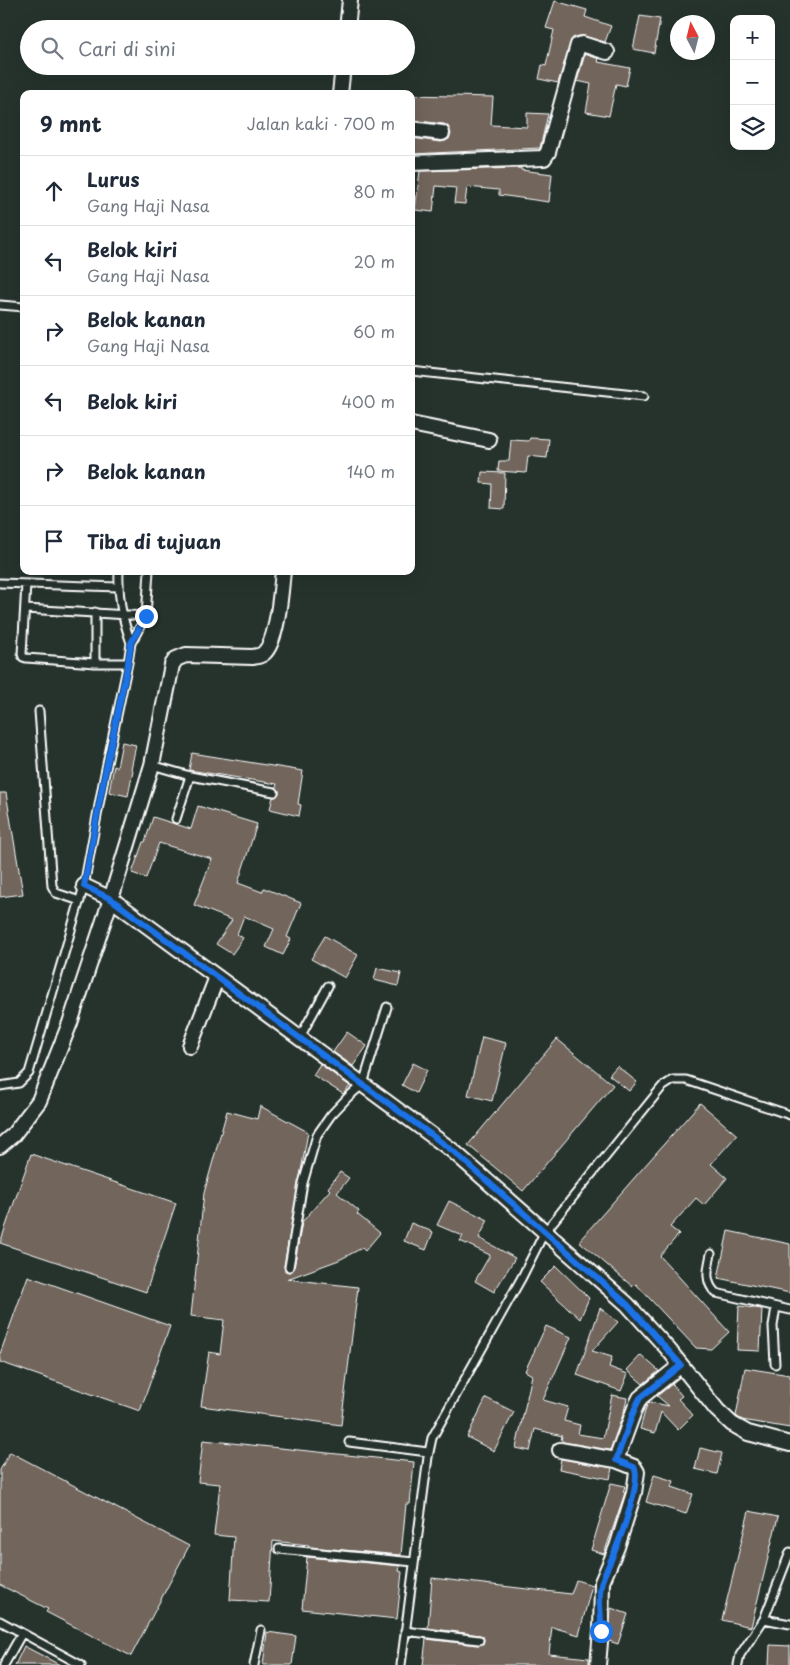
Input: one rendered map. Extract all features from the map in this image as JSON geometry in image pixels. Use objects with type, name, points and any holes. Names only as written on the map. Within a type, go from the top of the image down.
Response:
[{"type":"street","points":[[348,20],[350,0]]},
{"type":"street","points":[[415,163],[544,158],[548,152],[578,45],[582,44],[607,52]]},
{"type":"street","points":[[340,90],[342,75]]},
{"type":"street","points":[[415,130],[442,133]]},
{"type":"street","points":[[415,425],[489,440]]},
{"type":"street","points":[[0,1146],[13,1135],[39,1101],[70,1024],[152,765],[172,665],[176,659],[186,655],[253,657],[266,652],[275,630],[282,575]]},
{"type":"street","points":[[84,886],[111,899],[453,1151],[627,1304],[681,1365],[717,1410],[732,1424],[748,1433],[790,1444]]},
{"type":"street","points":[[190,1046],[217,977]]},
{"type":"street","points":[[616,1460],[640,1398],[681,1365]]},
{"type":"street","points":[[560,1450],[616,1460],[634,1467],[637,1472],[634,1493],[617,1547],[602,1582],[598,1665]]},
{"type":"lane","points":[[0,305],[20,306]]},
{"type":"lane","points":[[415,371],[644,396]]},
{"type":"lane","points":[[119,575],[121,615],[131,643]]},
{"type":"lane","points":[[0,1086],[19,1083],[28,1073],[80,901],[131,643],[146,616],[149,575]]},
{"type":"lane","points":[[0,583],[118,588]]},
{"type":"lane","points":[[26,584],[23,657],[95,663],[128,663]]},
{"type":"lane","points":[[25,609],[146,616]]},
{"type":"lane","points":[[95,612],[95,663]]},
{"type":"lane","points":[[39,711],[52,886],[56,893],[80,901]]},
{"type":"lane","points":[[152,765],[190,776],[274,792]]},
{"type":"lane","points":[[176,819],[190,776]]},
{"type":"lane","points":[[300,1037],[328,986]]},
{"type":"lane","points":[[289,1267],[303,1183],[317,1135],[348,1096],[363,1084],[388,1007]]},
{"type":"lane","points":[[401,1665],[428,1452],[432,1438],[522,1277],[544,1233],[662,1088],[673,1080],[686,1080],[790,1115]]},
{"type":"lane","points":[[711,1254],[707,1273],[708,1284],[716,1293],[790,1310]]},
{"type":"lane","points":[[775,1364],[773,1326],[776,1307]]},
{"type":"lane","points":[[349,1442],[428,1452]]},
{"type":"lane","points":[[279,1549],[414,1562]]},
{"type":"lane","points":[[738,1665],[740,1655],[764,1619],[790,1552]]},
{"type":"lane","points":[[764,1619],[790,1624]]},
{"type":"lane","points":[[0,1621],[81,1665]]},
{"type":"lane","points":[[254,1665],[262,1630]]},
{"type":"lane","points":[[405,1631],[479,1640]]},
{"type":"lane","points":[[4,1665],[22,1633]]},
{"type":"building","points":[[555,1],[587,10],[585,17],[611,26],[605,42],[584,36],[572,39],[558,83],[539,79],[542,65],[546,66],[554,30],[546,28]]},
{"type":"building","points":[[640,16],[660,19],[654,53],[633,49]]},
{"type":"building","points":[[585,54],[599,59],[598,62],[630,68],[626,86],[616,84],[609,116],[586,112],[591,84],[577,81]]},
{"type":"building","points":[[415,95],[493,97],[491,125],[527,127],[527,113],[548,114],[540,148],[415,154],[415,139],[441,142],[449,139],[451,134],[448,126],[415,120]]},
{"type":"building","points":[[521,168],[521,170],[552,174],[549,202],[499,195],[499,190],[467,187],[465,204],[454,203],[456,188],[436,186],[433,212],[415,210],[420,171]]},
{"type":"building","points":[[530,438],[549,439],[547,458],[528,456],[526,473],[498,471],[499,461],[509,461],[511,440],[529,441]]},
{"type":"building","points":[[482,472],[505,473],[504,509],[491,508],[492,484],[481,483]]},
{"type":"building","points":[[122,742],[136,745],[128,796],[109,792],[114,766],[117,767]]},
{"type":"building","points":[[192,753],[303,771],[298,804],[301,805],[299,816],[270,809],[273,797],[276,797],[279,793],[276,787],[277,784],[189,770]]},
{"type":"building","points":[[0,793],[6,793],[23,894],[0,897]]},
{"type":"building","points":[[198,806],[257,824],[238,883],[262,892],[264,888],[301,903],[287,937],[291,939],[283,955],[266,947],[274,929],[244,916],[237,934],[243,938],[232,954],[216,944],[232,920],[194,905],[212,859],[159,843],[146,878],[132,873],[153,817],[191,829]]},
{"type":"building","points":[[325,936],[358,955],[345,978],[311,959]]},
{"type":"building","points":[[377,968],[401,973],[398,986],[374,980]]},
{"type":"building","points":[[347,1032],[367,1046],[353,1066],[333,1052]]},
{"type":"building","points":[[482,1037],[506,1043],[492,1101],[468,1095]]},
{"type":"building","points":[[557,1039],[613,1085],[523,1191],[468,1145]]},
{"type":"building","points":[[413,1063],[427,1070],[416,1093],[402,1085]]},
{"type":"building","points":[[320,1064],[350,1086],[343,1094],[313,1075]]},
{"type":"building","points":[[617,1066],[637,1082],[629,1091],[609,1075]]},
{"type":"building","points":[[700,1103],[737,1135],[711,1164],[727,1178],[704,1205],[696,1198],[670,1227],[679,1234],[660,1256],[729,1332],[711,1349],[696,1348],[636,1284],[633,1287],[579,1241]]},
{"type":"building","points":[[260,1106],[308,1132],[284,1266],[285,1271],[290,1272],[294,1268],[302,1222],[330,1190],[328,1188],[340,1172],[349,1178],[337,1193],[359,1211],[357,1214],[380,1233],[365,1251],[362,1248],[339,1260],[287,1279],[358,1287],[341,1425],[201,1406],[209,1352],[220,1354],[224,1320],[191,1316],[204,1193],[227,1111],[257,1119]]},
{"type":"building","points":[[31,1154],[176,1203],[146,1292],[0,1243]]},
{"type":"building","points":[[449,1201],[488,1220],[479,1238],[515,1258],[494,1292],[475,1281],[490,1255],[460,1241],[463,1236],[437,1225]]},
{"type":"building","points":[[411,1223],[433,1232],[426,1250],[404,1241]]},
{"type":"building","points":[[728,1231],[790,1244],[790,1293],[718,1278]]},
{"type":"building","points":[[556,1266],[589,1298],[580,1319],[540,1282]]},
{"type":"building","points":[[28,1276],[170,1326],[140,1411],[0,1362],[0,1354]]},
{"type":"building","points":[[739,1306],[762,1309],[760,1351],[737,1350]]},
{"type":"building","points":[[600,1308],[618,1322],[592,1351],[612,1357],[609,1367],[628,1374],[621,1391],[577,1375]]},
{"type":"building","points":[[546,1326],[571,1337],[543,1400],[568,1407],[564,1421],[580,1425],[578,1434],[603,1438],[612,1395],[627,1398],[610,1450],[564,1442],[561,1440],[562,1436],[535,1429],[530,1451],[516,1448],[532,1375],[525,1371]]},
{"type":"building","points":[[641,1355],[659,1371],[643,1384],[627,1370]]},
{"type":"building","points":[[745,1368],[790,1375],[790,1428],[742,1420],[736,1416]]},
{"type":"building","points":[[672,1384],[682,1396],[678,1399],[693,1415],[678,1430],[661,1412],[655,1433],[640,1429],[649,1402],[669,1406],[657,1396]]},
{"type":"building","points":[[486,1398],[514,1412],[494,1451],[467,1437]]},
{"type":"building","points":[[203,1440],[414,1462],[410,1504],[406,1504],[401,1555],[309,1547],[309,1545],[273,1541],[269,1602],[230,1600],[234,1537],[214,1535],[220,1484],[198,1482]]},
{"type":"building","points":[[700,1448],[722,1453],[717,1474],[695,1469]]},
{"type":"building","points":[[10,1452],[189,1546],[131,1656],[46,1612],[48,1609],[0,1585],[0,1470]]},
{"type":"building","points":[[561,1459],[612,1468],[610,1479],[559,1469]]},
{"type":"building","points":[[654,1475],[674,1481],[672,1487],[693,1494],[686,1514],[646,1502]]},
{"type":"building","points":[[611,1483],[625,1486],[623,1492],[625,1493],[604,1554],[591,1550]]},
{"type":"building","points":[[749,1511],[778,1517],[751,1627],[722,1620]]},
{"type":"building","points":[[307,1557],[400,1566],[399,1571],[402,1572],[397,1619],[302,1609]]},
{"type":"building","points":[[432,1578],[571,1594],[576,1580],[592,1585],[579,1635],[552,1627],[549,1654],[589,1658],[589,1665],[423,1665],[426,1639],[478,1645],[483,1644],[484,1640],[483,1636],[480,1635],[428,1628]]},
{"type":"building","points":[[611,1608],[628,1614],[618,1644],[609,1641]]},
{"type":"building","points":[[267,1632],[296,1636],[292,1665],[263,1665]]},
{"type":"building","points":[[770,1645],[790,1646],[790,1665],[769,1665]]},
{"type":"building","points":[[24,1646],[60,1665],[15,1665]]},
{"type":"route","points":[[146,616],[131,643],[84,886],[111,899],[453,1151],[627,1304],[681,1365],[640,1398],[616,1460],[634,1467],[637,1477],[634,1493],[617,1547],[602,1582],[600,1595],[601,1631]]}]
